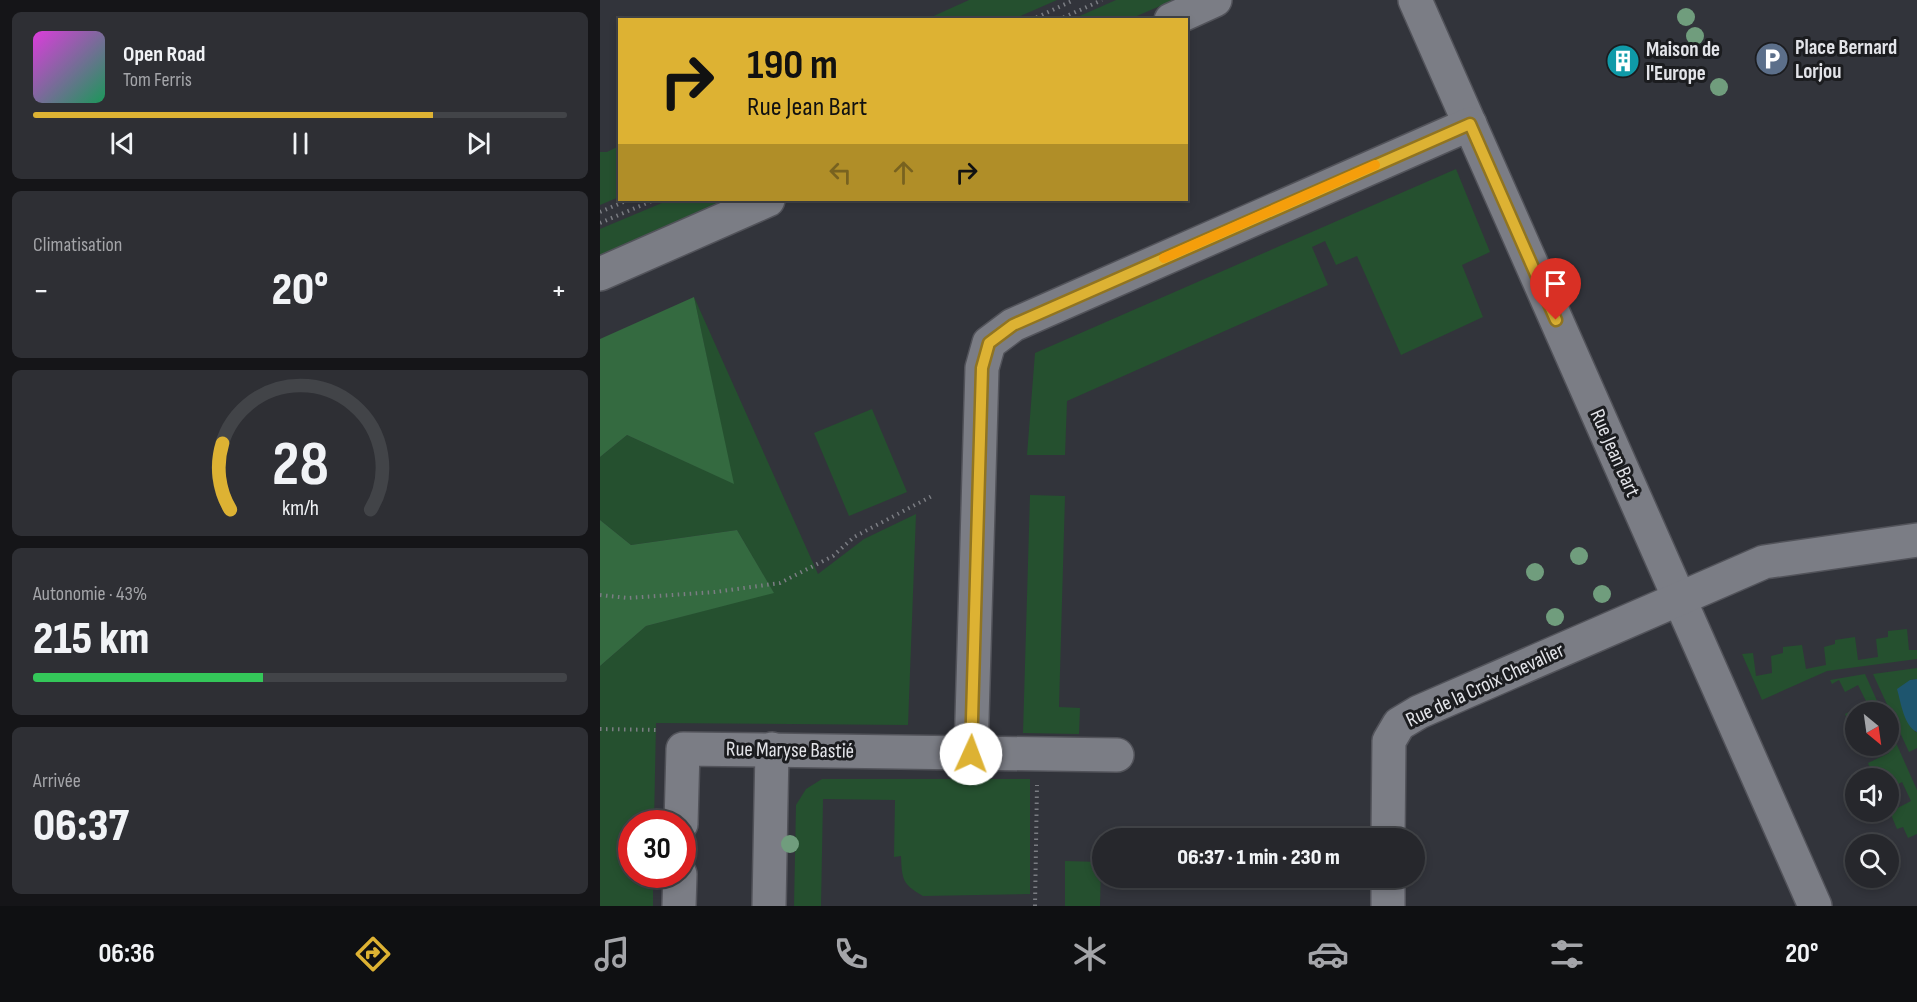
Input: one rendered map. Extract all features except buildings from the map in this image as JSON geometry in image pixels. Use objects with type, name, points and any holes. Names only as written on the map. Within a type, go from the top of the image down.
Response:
[{"type":"street","points":[[1175,18],[1215,0]]},
{"type":"street","name":"Rue Jean Bart","points":[[1415,0],[1815,906]]},
{"type":"street","points":[[971,754],[982,368],[989,343],[1013,325],[1470,124]]},
{"type":"street","points":[[600,274],[766,201]]},
{"type":"street","name":"Rue de la Croix Chevalier","points":[[1388,828],[1389,741],[1399,724],[1419,712],[1764,562],[1917,540]]},
{"type":"street","name":"Rue Maryse Bastié","points":[[681,810],[683,748],[1117,755]]},
{"type":"street","points":[[770,906],[772,749]]},
{"type":"street","points":[[679,906],[680,888]]},
{"type":"street","points":[[1388,888],[1388,906]]},
{"type":"path","points":[[1034,18],[1074,0]]},
{"type":"path","points":[[1062,18],[1102,0]]},
{"type":"path","points":[[600,212],[626,201]]},
{"type":"path","points":[[600,223],[652,201]]},
{"type":"path","points":[[600,595],[628,598],[715,592],[780,583],[832,556],[854,537],[932,496]]},
{"type":"path","points":[[600,729],[662,730]]},
{"type":"path","points":[[1035,906],[1037,776]]},
{"type":"green space","points":[[969,0],[1057,0],[1016,18],[929,18]]},
{"type":"green space","points":[[1116,0],[1174,0],[1132,18],[1075,18]]},
{"type":"green space","points":[[618,146],[618,197],[600,205],[600,152],[607,152]]},
{"type":"green space","points":[[1456,169],[1490,252],[1462,265],[1483,317],[1401,355],[1357,256],[1336,265],[1325,241],[1312,247],[1328,285],[1067,401],[1065,455],[1027,455],[1035,353]]},
{"type":"green space","points":[[667,201],[724,201],[600,256],[600,229]]},
{"type":"green space","points":[[694,297],[818,574],[864,539],[916,514],[908,725],[656,723],[654,810],[618,810],[618,888],[653,888],[653,906],[600,906],[600,666],[646,626],[773,592],[737,530],[631,545],[600,520],[600,457],[627,435],[733,483]]},
{"type":"green space","points":[[694,297],[734,484],[627,435],[600,457],[600,339]]},
{"type":"green space","points":[[872,409],[907,492],[849,516],[814,433]]},
{"type":"green space","points":[[1030,495],[1065,496],[1059,707],[1080,708],[1079,734],[1023,733]]},
{"type":"green space","points":[[600,520],[631,545],[737,530],[774,593],[646,626],[600,666]]},
{"type":"green space","points":[[1907,629],[1909,650],[1917,650],[1917,659],[1827,671],[1762,700],[1742,654],[1753,653],[1756,676],[1772,673],[1771,656],[1783,653],[1783,647],[1802,645],[1806,669],[1826,665],[1824,647],[1835,644],[1835,640],[1855,637],[1858,660],[1878,657],[1876,639],[1888,637],[1888,631]]},
{"type":"green space","points":[[1917,668],[1917,679],[1910,680],[1917,748],[1909,752],[1899,730],[1899,702],[1886,702],[1873,674]]},
{"type":"green space","points":[[1865,674],[1878,702],[1866,702],[1858,685],[1845,692],[1839,680],[1832,684],[1830,680]]},
{"type":"green space","points":[[1899,750],[1917,790],[1917,834],[1908,838],[1903,827],[1897,829],[1894,822],[1899,822],[1899,807],[1911,801],[1902,782],[1899,784],[1899,768],[1870,768],[1868,763],[1883,756],[1899,756]]},
{"type":"green space","points":[[822,779],[1030,779],[1030,894],[923,896],[907,884],[902,870],[901,856],[894,857],[895,800],[823,799],[821,906],[794,906],[796,805],[806,789]]},
{"type":"green space","points":[[1065,861],[1092,862],[1092,888],[1100,888],[1100,906],[1065,906]]},
{"type":"water","points":[[1917,679],[1917,732],[1906,719],[1897,689],[1910,680]]},
{"type":"slow traffic","points":[[1164,258],[1375,165]]},
{"type":"place","name":"Place Bernard Lorjou","points":[[1772,59]]},
{"type":"place","name":"Maison de l'Europe","points":[[1623,61]]},
{"type":"route","points":[[971,754],[982,368],[989,343],[1013,325],[1470,124],[1556,320]]}]
